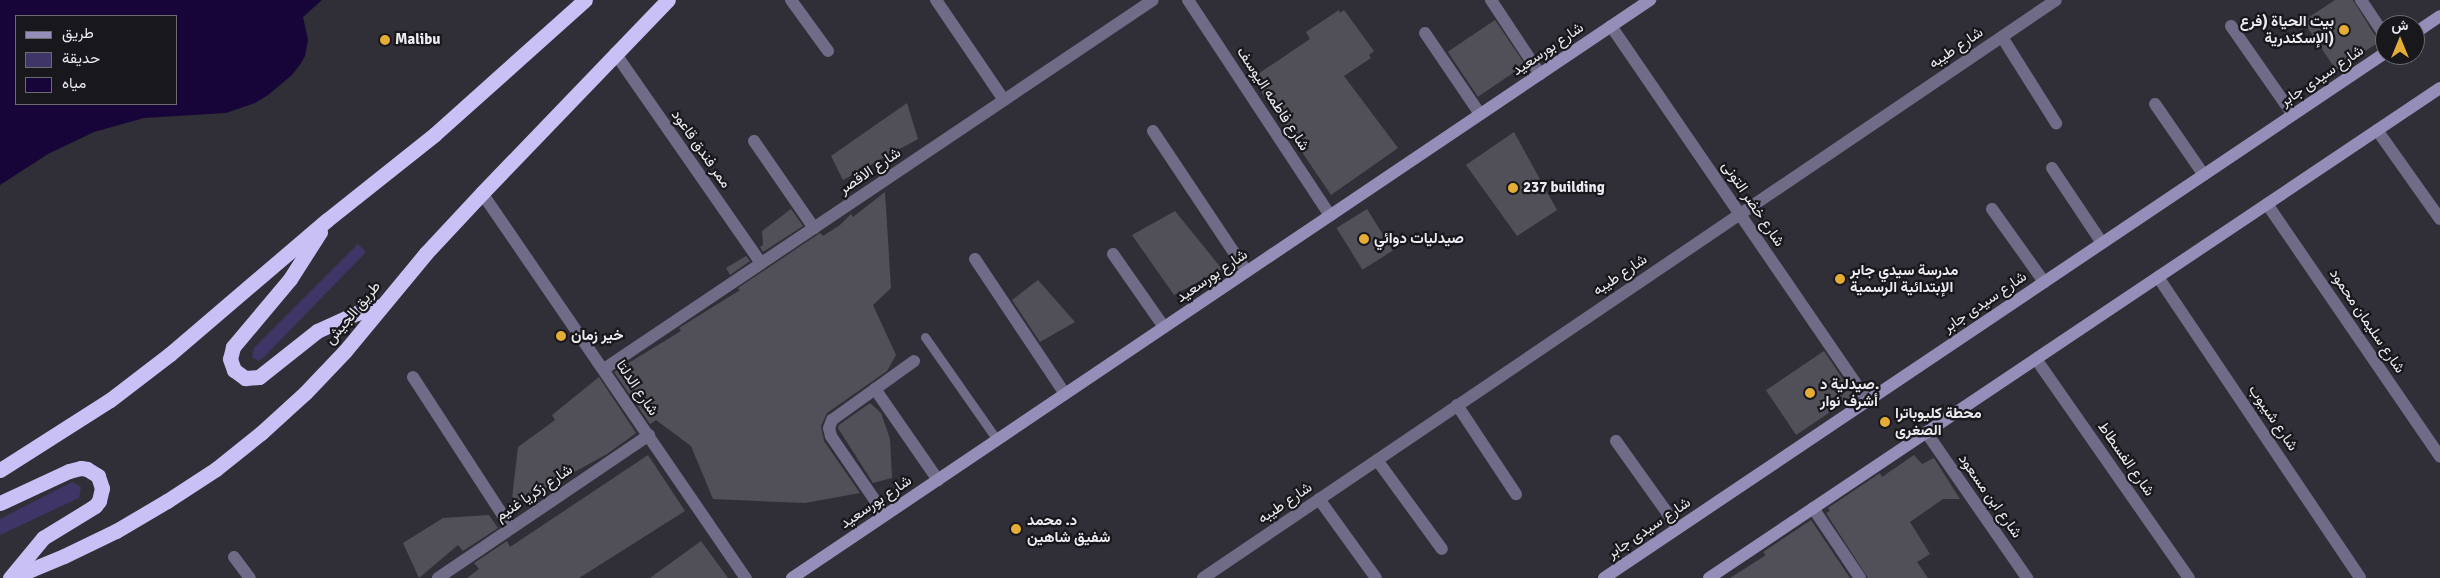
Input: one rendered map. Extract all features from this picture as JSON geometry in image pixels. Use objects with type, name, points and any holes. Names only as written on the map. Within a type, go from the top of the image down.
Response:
[{"type":"highway","points":[[0,470],[110,400],[170,354],[327,220],[450,122],[585,0]]},
{"type":"highway","name":"طريق الجيش","points":[[10,578],[64,556],[116,531],[167,502],[216,469],[261,433],[345,351],[382,306],[482,193],[668,0]]},
{"type":"highway","points":[[327,220],[290,279],[233,347],[230,359],[234,370],[245,378],[259,377],[316,331],[357,312],[382,306]]},
{"type":"highway","points":[[0,503],[69,471],[81,468],[87,469],[98,476],[102,488],[100,501],[95,506],[43,538],[10,578]]},
{"type":"street","points":[[791,0],[828,52]]},
{"type":"street","points":[[936,0],[1004,100]]},
{"type":"street","name":"شارع الاقصر","points":[[604,369],[1153,0]]},
{"type":"street","name":"شارع فاطمه اليوسف","points":[[1188,0],[1330,216]]},
{"type":"street","points":[[1491,0],[1540,74]]},
{"type":"street","name":"شارع بورسعيد","points":[[792,578],[1650,0]]},
{"type":"street","name":"شارع طيبه","points":[[1203,578],[2056,0]]},
{"type":"street","points":[[2361,0],[2375,21]]},
{"type":"street","points":[[2425,26],[2440,16]]},
{"type":"street","name":"شارع خضر التونى","points":[[1611,26],[1868,400]]},
{"type":"street","points":[[2231,26],[2293,115]]},
{"type":"street","points":[[1425,33],[1480,114]]},
{"type":"street","points":[[2002,36],[2056,123]]},
{"type":"street","name":"ممر فندق قاعود","points":[[615,53],[761,264]]},
{"type":"street","name":"شارع سيدى جابر","points":[[1604,578],[2375,60]]},
{"type":"street","points":[[1709,578],[2440,88]]},
{"type":"street","points":[[2155,104],[2204,175]]},
{"type":"street","points":[[2378,130],[2440,219]]},
{"type":"street","points":[[1153,131],[1246,272]]},
{"type":"street","points":[[754,141],[814,228]]},
{"type":"street","points":[[2052,168],[2102,243]]},
{"type":"street","name":"شارع الدلتا","points":[[482,193],[746,578]]},
{"type":"street","name":"شارع سليمان محمود","points":[[2267,204],[2440,457]]},
{"type":"street","points":[[1992,209],[2044,282]]},
{"type":"street","points":[[1114,254],[1164,328]]},
{"type":"street","points":[[975,259],[1066,394]]},
{"type":"street","name":"شارع شيبوب","points":[[2158,277],[2360,578]]},
{"type":"street","name":"شارع الفسطاط","points":[[2036,359],[2190,578]]},
{"type":"street","points":[[885,516],[829,432],[832,420],[914,361]]},
{"type":"street","points":[[413,378],[511,528]]},
{"type":"street","points":[[875,390],[938,480]]},
{"type":"street","points":[[1457,405],[1516,494]]},
{"type":"street","name":"شارع ابن مسعود","points":[[1926,432],[2027,578]]},
{"type":"street","name":"شارع زكريا غنيم","points":[[438,578],[649,435]]},
{"type":"street","points":[[1616,441],[1678,528]]},
{"type":"street","points":[[1377,460],[1442,549]]},
{"type":"street","points":[[1319,499],[1376,578]]},
{"type":"street","points":[[1813,508],[1860,578]]},
{"type":"street","points":[[234,557],[250,578]]},
{"type":"lane","points":[[925,337],[997,440]]},
{"type":"green space","points":[[358,244],[366,252],[264,357],[258,361],[252,357],[254,348]]},
{"type":"green space","points":[[72,482],[81,487],[79,498],[0,535],[0,519]]},
{"type":"water","points":[[0,0],[322,0],[303,17],[308,40],[305,56],[301,63],[292,75],[255,103],[226,113],[144,118],[94,132],[48,154],[0,185]]},
{"type":"building","name":"بيت الحياة (فرع الإسكندرية)","points":[[2335,0],[2353,0],[2375,36],[2375,45],[2336,70],[2303,21]]},
{"type":"building","points":[[1339,10],[1340,13],[1344,10],[1374,51],[1369,55],[1371,58],[1344,76],[1398,148],[1331,195],[1252,78],[1310,39],[1306,32]]},
{"type":"building","points":[[1495,20],[1525,65],[1478,97],[1448,52]]},
{"type":"building","points":[[907,103],[918,139],[843,180],[831,156]]},
{"type":"building","name":"237 building","points":[[1514,132],[1557,210],[1517,236],[1466,165]]},
{"type":"building","points":[[885,192],[891,288],[873,305],[896,355],[887,371],[827,413],[821,426],[824,441],[860,493],[805,503],[713,499],[691,446],[656,420],[650,424],[614,372],[681,331],[679,328],[740,290],[738,288],[820,233],[823,236],[840,225],[851,214],[853,217]]},
{"type":"building","points":[[791,209],[803,226],[763,252],[760,247],[763,245],[762,231]]},
{"type":"building","name":"صيدليات دوائي","points":[[1367,209],[1393,251],[1362,270],[1336,228]]},
{"type":"building","points":[[1175,211],[1222,269],[1174,295],[1132,235]]},
{"type":"building","points":[[746,256],[750,261],[730,275],[726,268]]},
{"type":"building","points":[[1038,280],[1075,322],[1040,342],[1012,300]]},
{"type":"building","name":"صيدلية د. أشرف نوار","points":[[1824,351],[1854,396],[1796,435],[1766,390]]},
{"type":"building","points":[[599,377],[636,433],[607,454],[511,507],[518,447],[555,420],[552,415]]},
{"type":"building","points":[[870,403],[881,413],[890,439],[892,478],[873,483],[838,428],[839,425]]},
{"type":"building","points":[[648,455],[685,511],[579,578],[467,578],[479,569],[474,563],[507,541],[510,547]]},
{"type":"building","points":[[1914,455],[1922,464],[1934,458],[1960,499],[1943,499],[1910,522],[1930,554],[1917,562],[1928,578],[1868,578],[1826,513],[1830,511],[1828,508],[1880,473],[1882,477]]},
{"type":"building","points":[[489,515],[498,528],[463,551],[458,545],[419,578],[403,543],[443,518]]},
{"type":"building","points":[[1811,520],[1850,578],[1730,578],[1766,555],[1763,552]]},
{"type":"building","points":[[701,541],[728,578],[650,578]]},
{"type":"place","name":"بيت الحياة (فرع الإسكندرية)","points":[[2344,30]]},
{"type":"place","name":"Malibu","points":[[385,40]]},
{"type":"place","name":"237 building","points":[[1513,188]]},
{"type":"place","name":"صيدليات دوائي","points":[[1364,239]]},
{"type":"place","name":"مدرسة سيدي جابر الإبتدائية الرسمية","points":[[1840,279]]},
{"type":"place","name":"خير زمان","points":[[561,336]]},
{"type":"place","name":"صيدلية د. أشرف نوار","points":[[1810,393]]},
{"type":"place","name":"محطة كليوباترا الصغرى","points":[[1885,422]]},
{"type":"place","name":"د. محمد شفيق شاهين","points":[[1016,529]]}]
